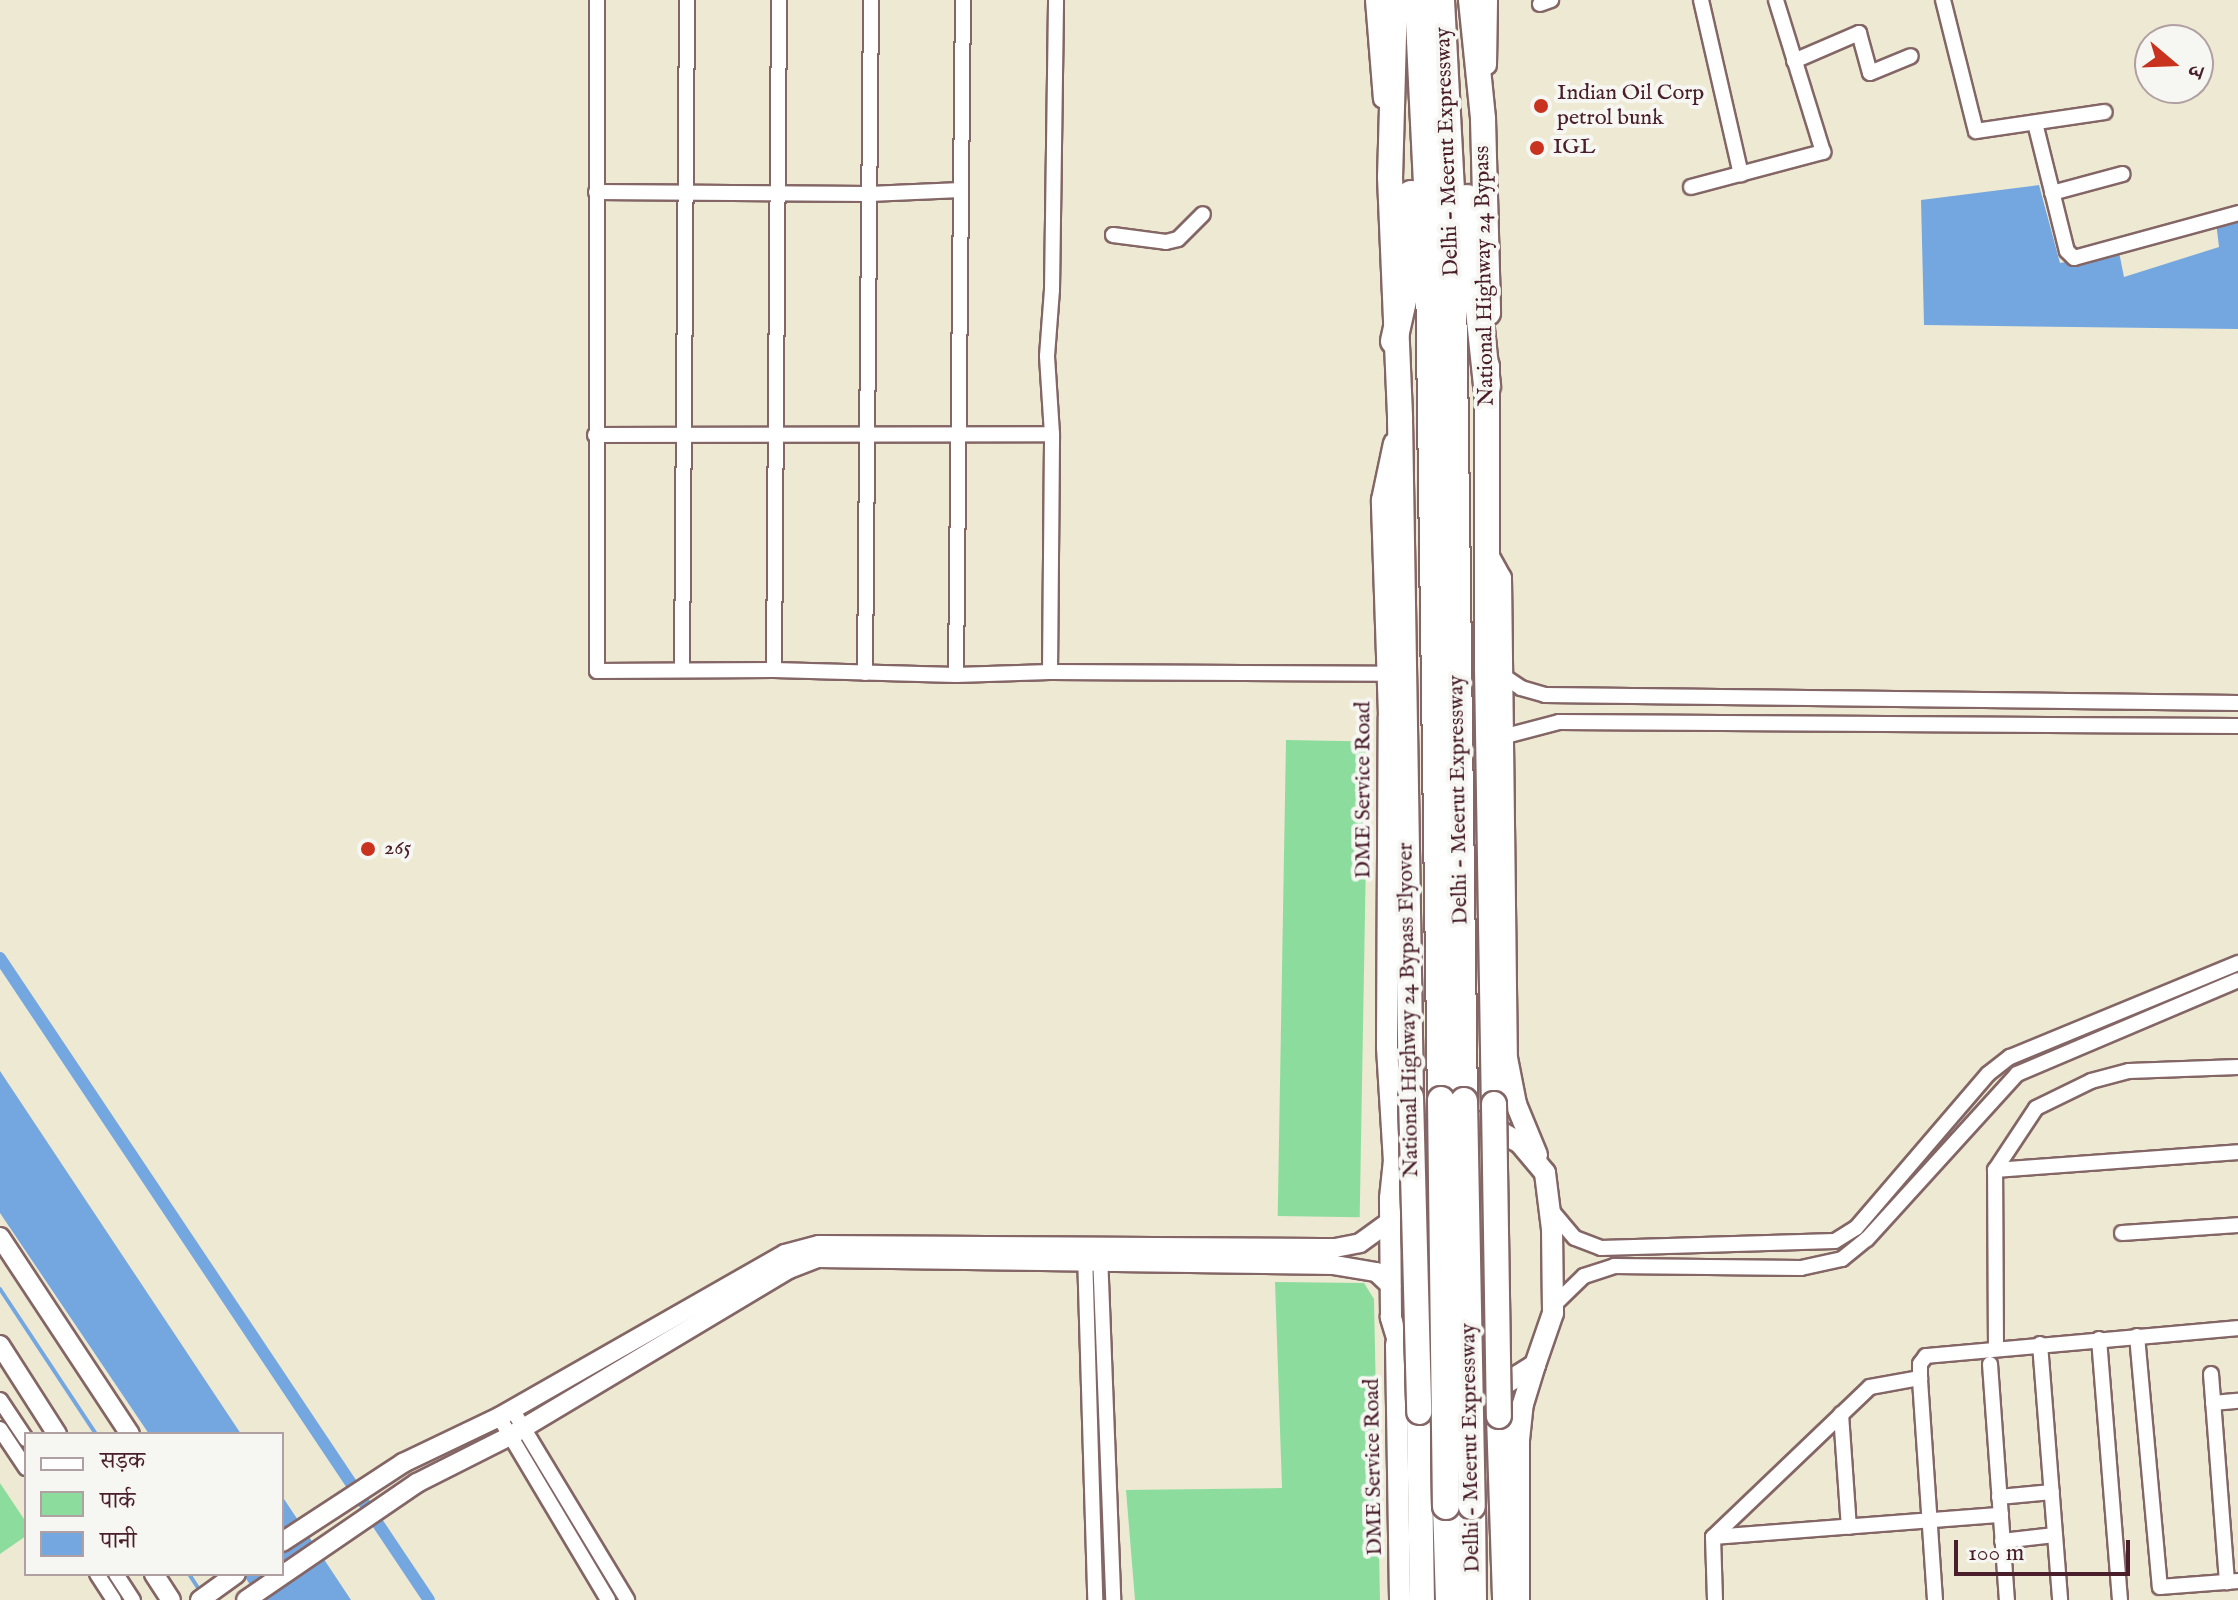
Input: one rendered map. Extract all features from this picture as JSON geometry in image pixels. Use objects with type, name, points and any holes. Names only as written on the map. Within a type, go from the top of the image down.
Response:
[{"type":"highway","points":[[1395,0],[1390,177],[1394,341],[1400,419]]},
{"type":"highway","points":[[1394,341],[1409,274],[1417,0]]},
{"type":"highway","name":"Delhi - Meerut Expressway","points":[[1417,0],[1428,205],[1448,796],[1459,1506],[1449,1600]]},
{"type":"highway","points":[[1442,0],[1487,386]]},
{"type":"highway","name":"Delhi - Meerut Expressway","points":[[1442,0],[1452,212],[1448,796]]},
{"type":"highway","name":"National Highway 24 Bypass","points":[[1471,0],[1483,119],[1489,267],[1487,553],[1495,671]]},
{"type":"highway","name":"National Highway 24 Bypass Flyover","points":[[1400,419],[1422,1600]]},
{"type":"highway","points":[[1495,671],[1494,1200],[1505,1600]]},
{"type":"highway","name":"Delhi - Meerut Expressway","points":[[1459,1506],[1473,1600]]},
{"type":"main road","name":"DME Service Road","points":[[1394,1162],[1387,1046],[1387,674],[1382,500],[1400,419]]},
{"type":"main road","points":[[1495,671],[1502,737],[1507,1058],[1516,1104],[1545,1173],[1553,1306],[1544,1347],[1523,1404],[1519,1440],[1519,1600]]},
{"type":"main road","points":[[1535,1365],[1501,1386],[1461,1391],[1420,1375],[1402,1354],[1391,1317],[1390,1221],[1394,1162],[1403,1145],[1423,1127],[1451,1121],[1485,1123],[1520,1143],[1545,1173]]},
{"type":"main road","name":"DME Service Road","points":[[1396,1333],[1400,1600]]},
{"type":"street","points":[[597,0],[594,668],[602,672],[774,670],[956,675],[1050,672],[1387,674]]},
{"type":"street","points":[[682,670],[687,0]]},
{"type":"street","points":[[774,670],[779,0]]},
{"type":"street","points":[[865,673],[871,0]]},
{"type":"street","points":[[956,675],[963,0]]},
{"type":"street","points":[[1050,672],[1052,434],[1047,356],[1052,290],[1056,0]]},
{"type":"street","points":[[1375,0],[1390,177]]},
{"type":"street","points":[[1483,119],[1487,110],[1488,0]]},
{"type":"street","points":[[1701,0],[1741,174]]},
{"type":"street","points":[[1691,187],[1823,152],[1776,0]]},
{"type":"street","points":[[1943,0],[1976,131],[2105,112]]},
{"type":"street","points":[[1794,61],[1859,33],[1870,73],[1911,56]]},
{"type":"street","points":[[2035,123],[2067,251],[2074,258],[2238,213]]},
{"type":"street","points":[[2052,193],[2123,174]]},
{"type":"street","points":[[596,192],[869,194],[961,190]]},
{"type":"street","points":[[1113,235],[1166,242],[1178,239],[1203,214]]},
{"type":"street","points":[[595,435],[1052,434]]},
{"type":"street","points":[[1495,671],[1521,688],[1545,695],[2238,703]]},
{"type":"street","points":[[1502,737],[1559,722],[2238,726]]},
{"type":"street","points":[[1549,1208],[1575,1238],[1601,1248],[1794,1245],[1835,1241],[1856,1228],[1988,1074],[2010,1057],[2238,963]]},
{"type":"street","points":[[1553,1306],[1584,1276],[1614,1266],[1801,1268],[1842,1259],[1867,1239],[2017,1074],[2238,980]]},
{"type":"street","points":[[1996,1348],[1995,1170],[2036,1108],[2091,1081],[2129,1071],[2238,1067]]},
{"type":"street","points":[[1995,1170],[2238,1152]]},
{"type":"street","points":[[284,1573],[417,1483],[517,1432],[789,1269],[818,1258],[1335,1248],[1360,1243],[1390,1221]]},
{"type":"street","points":[[2122,1233],[2238,1225]]},
{"type":"street","points":[[0,1237],[129,1432]]},
{"type":"street","points":[[284,1541],[403,1463],[506,1413],[785,1254],[808,1248],[832,1244],[1334,1265],[1376,1272],[1391,1286]]},
{"type":"street","points":[[1794,1245],[1801,1268]]},
{"type":"street","points":[[1093,1254],[1095,1600]]},
{"type":"street","points":[[1093,1254],[1113,1600]]},
{"type":"street","points":[[1935,1600],[1920,1378],[1922,1360],[1930,1353],[2238,1328]]},
{"type":"street","points":[[2137,1336],[2160,1587],[2233,1581],[2222,1518],[2211,1374]]},
{"type":"street","points":[[2099,1339],[2120,1600]]},
{"type":"street","points":[[2040,1344],[2060,1600]]},
{"type":"street","points":[[0,1345],[56,1432]]},
{"type":"street","points":[[1990,1364],[2007,1600]]},
{"type":"street","points":[[1715,1600],[1713,1537],[1874,1385],[1920,1378]]},
{"type":"street","points":[[0,1400],[24,1436]]},
{"type":"street","points":[[2213,1403],[2238,1401]]},
{"type":"street","points":[[506,1413],[608,1600]]},
{"type":"street","points":[[1841,1414],[1849,1527]]},
{"type":"street","points":[[0,1429],[24,1465]]},
{"type":"street","points":[[517,1432],[627,1600]]},
{"type":"street","points":[[1999,1497],[2052,1492]]},
{"type":"street","points":[[1713,1537],[2001,1515]]},
{"type":"street","points":[[2222,1518],[2238,1517]]},
{"type":"street","points":[[2002,1541],[2055,1535]]},
{"type":"street","points":[[98,1576],[114,1600]]},
{"type":"street","points":[[117,1576],[133,1600]]},
{"type":"street","points":[[155,1576],[171,1600]]},
{"type":"street","points":[[220,1583],[247,1598],[280,1576]]},
{"type":"green space","points":[[1286,740],[1368,741],[1360,1217],[1278,1216]]},
{"type":"green space","points":[[1275,1282],[1364,1283],[1374,1299],[1380,1600],[1135,1600],[1126,1490],[1282,1488]]},
{"type":"green space","points":[[0,1483],[24,1519],[24,1537],[0,1554]]},
{"type":"water","points":[[2039,185],[2060,263],[2119,252],[2124,277],[2219,247],[2216,222],[2238,214],[2238,329],[1924,325],[1921,200]]},
{"type":"water","points":[[0,1071],[240,1432],[148,1432],[0,1213]]},
{"type":"water","points":[[284,1499],[351,1600],[260,1600],[244,1576],[284,1576]]},
{"type":"waterway","points":[[0,958],[429,1600]]},
{"type":"waterway","points":[[0,1289],[95,1432]]},
{"type":"waterway","points":[[190,1576],[200,1591]]},
{"type":"place","name":"Indian Oil Corp petrol bunk","points":[[1541,106]]},
{"type":"place","name":"IGL","points":[[1537,148]]},
{"type":"place","name":"265","points":[[368,849]]}]
